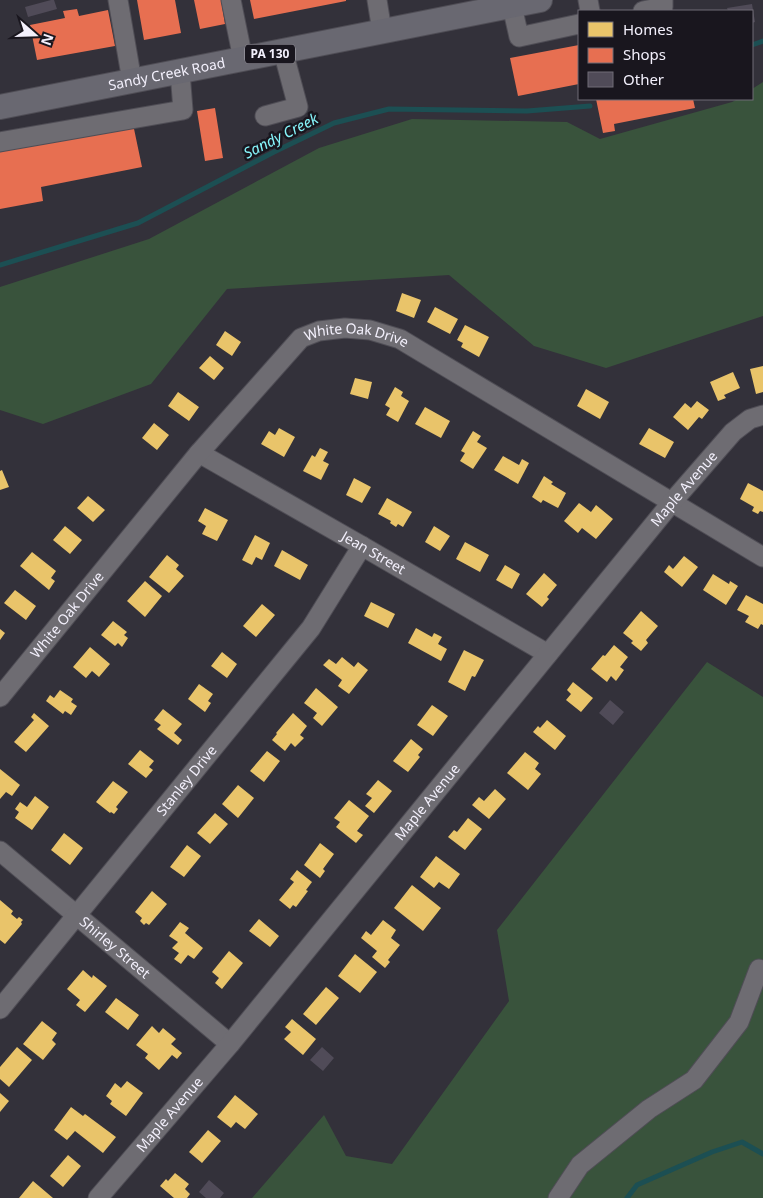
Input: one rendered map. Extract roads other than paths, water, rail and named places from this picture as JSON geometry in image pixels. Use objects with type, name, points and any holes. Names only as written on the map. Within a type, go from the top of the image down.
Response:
[{"type":"main road","name":"Sandy Creek Road","points":[[0,107],[382,31],[463,8],[512,6],[540,0]]},
{"type":"street","points":[[118,0],[132,81]]},
{"type":"street","points":[[232,0],[243,59]]},
{"type":"street","points":[[377,0],[382,31]]},
{"type":"street","points":[[648,10],[663,7],[662,0]]},
{"type":"street","points":[[512,6],[518,37],[578,24]]},
{"type":"street","points":[[266,116],[298,107],[283,51]]},
{"type":"street","points":[[0,142],[183,110],[180,72]]},
{"type":"street","name":"White Oak Drive","points":[[0,697],[199,453],[301,338],[319,331],[345,328],[370,330],[400,339],[763,557]]},
{"type":"street","name":"Maple Avenue","points":[[98,1198],[230,1044],[672,502],[733,432],[750,419],[763,415]]},
{"type":"street","name":"Jean Street","points":[[199,453],[548,654]]},
{"type":"street","name":"Stanley Drive","points":[[0,1009],[311,628],[362,546]]},
{"type":"street","name":"Shirley Street","points":[[0,851],[230,1044]]},
{"type":"street","points":[[558,1198],[580,1165],[649,1110],[694,1080],[739,1022],[758,969]]},
{"type":"waterway","name":"Sandy Creek","points":[[753,45],[763,41]]},
{"type":"waterway","name":"Sandy Creek","points":[[0,265],[138,223],[334,123],[389,109],[527,111],[590,106]]},
{"type":"waterway","points":[[627,1198],[637,1185],[712,1152],[742,1142],[763,1154]]}]
